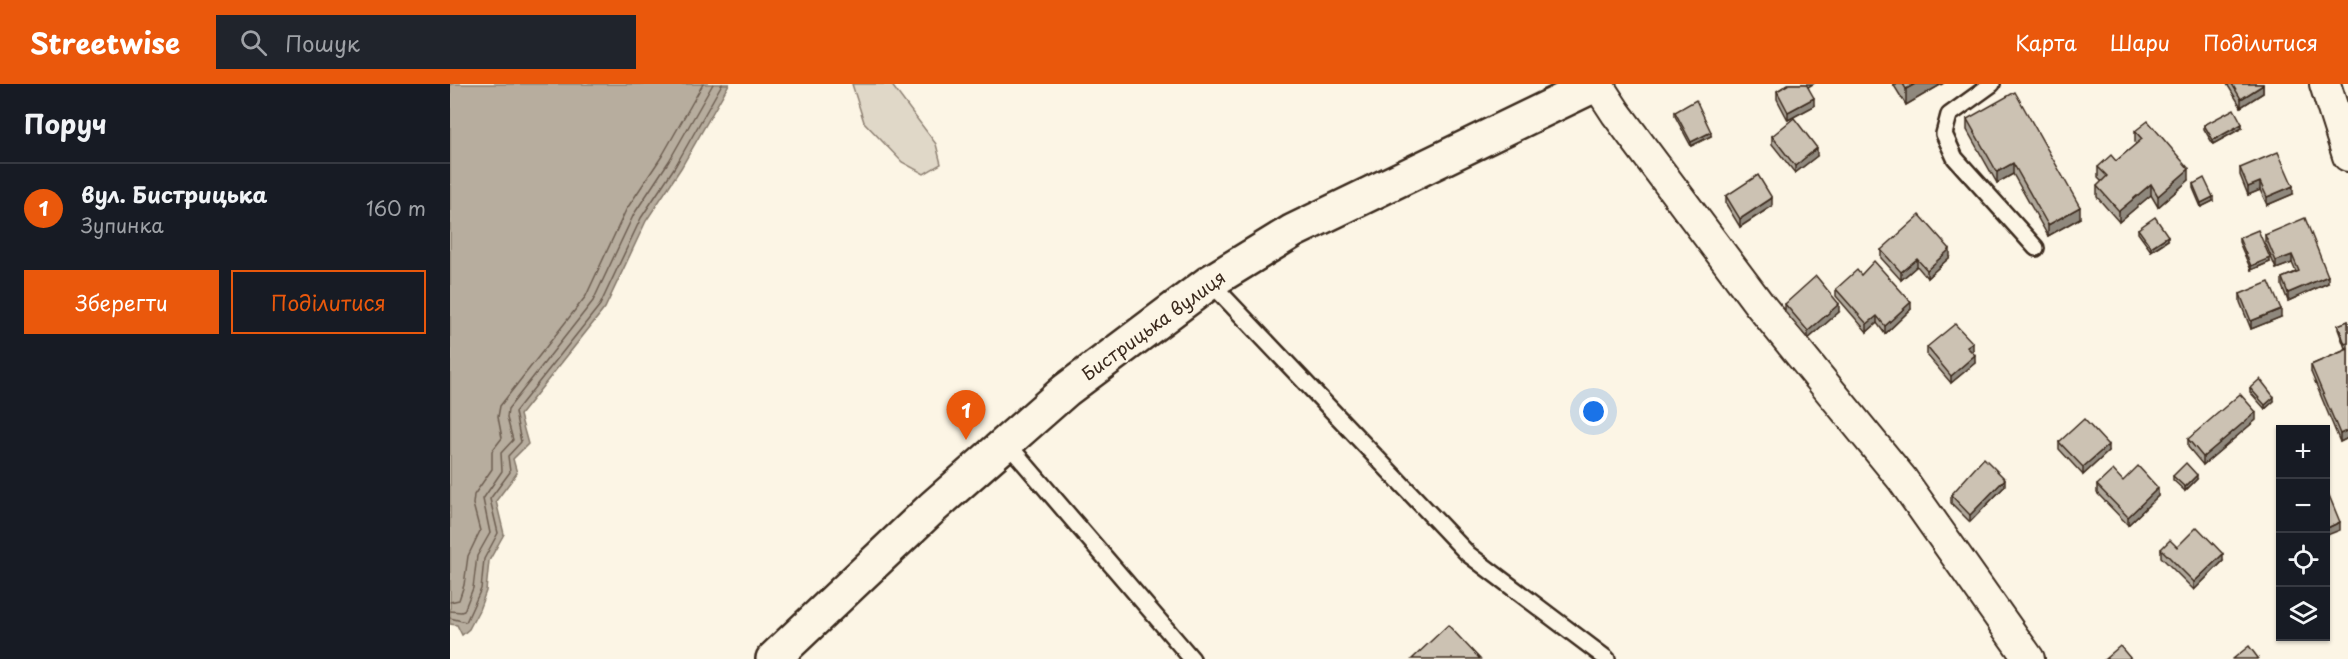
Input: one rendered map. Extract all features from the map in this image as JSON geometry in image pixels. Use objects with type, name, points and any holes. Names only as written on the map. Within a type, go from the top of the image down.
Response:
[{"type":"street","name":"Бистрицька вулиця","points":[[773,659],[932,508],[1066,390],[1210,282],[1293,231],[1597,84]]},
{"type":"street","points":[[1597,84],[1616,113],[1759,304],[1902,479],[2029,659]]},
{"type":"street","points":[[2325,84],[2348,156]]},
{"type":"lane","points":[[1992,84],[1950,115],[1944,134],[1955,158],[2036,248]]},
{"type":"lane","points":[[1210,282],[1468,554],[1607,659]]},
{"type":"lane","points":[[1006,442],[1192,659]]},
{"type":"shaded area","points":[[852,84],[891,84],[936,144],[941,164],[924,174],[902,162],[864,122]]},
{"type":"water","points":[[450,84],[729,84],[681,168],[646,221],[605,308],[520,415],[528,444],[513,459],[517,473],[496,501],[504,534],[489,561],[486,591],[479,610],[469,629],[462,635],[457,625],[450,624]]},
{"type":"building","points":[[1789,84],[1806,84],[1814,98],[1788,112],[1777,91]]},
{"type":"building","points":[[1903,84],[1915,84],[1906,89]]},
{"type":"building","points":[[2232,84],[2263,84],[2263,85],[2241,99]]},
{"type":"building","points":[[2015,92],[2080,207],[2048,225],[2013,163],[1997,172],[1967,119]]},
{"type":"building","points":[[1696,100],[1711,132],[1691,142],[1675,112]]},
{"type":"building","points":[[2234,109],[2242,124],[2213,140],[2204,125]]},
{"type":"building","points":[[1794,118],[1817,148],[1795,166],[1772,136]]},
{"type":"building","points":[[2148,121],[2189,169],[2158,196],[2151,184],[2119,211],[2097,186],[2107,176],[2098,167],[2111,155],[2116,161],[2142,139],[2135,131]]},
{"type":"building","points":[[2278,152],[2293,186],[2267,197],[2260,182],[2248,187],[2240,168]]},
{"type":"building","points":[[1758,175],[1772,198],[1740,219],[1726,196]]},
{"type":"building","points":[[2204,178],[2213,197],[2201,203],[2193,184]]},
{"type":"building","points":[[1920,215],[1950,249],[1927,270],[1917,259],[1901,272],[1881,250]]},
{"type":"building","points":[[2155,217],[2168,236],[2151,247],[2138,229]]},
{"type":"building","points":[[2305,218],[2328,276],[2288,293],[2282,278],[2299,271],[2292,255],[2276,261],[2265,235]]},
{"type":"building","points":[[2258,230],[2270,258],[2251,266],[2239,238]]},
{"type":"building","points":[[1874,261],[1911,302],[1885,326],[1877,316],[1867,324],[1836,289],[1857,270],[1861,275]]},
{"type":"building","points":[[1816,276],[1839,304],[1808,331],[1785,304]]},
{"type":"building","points":[[2269,282],[2281,309],[2251,321],[2240,294]]},
{"type":"building","points":[[2348,321],[2348,343],[2345,344],[2338,325]]},
{"type":"building","points":[[1955,324],[1973,343],[1967,347],[1975,355],[1951,376],[1927,347]]},
{"type":"building","points":[[2348,349],[2348,430],[2340,434],[2311,365]]},
{"type":"building","points":[[2260,379],[2274,397],[2265,405],[2250,388]]},
{"type":"building","points":[[2240,394],[2256,412],[2203,457],[2188,439]]},
{"type":"building","points":[[2084,419],[2108,445],[2083,467],[2059,442]]},
{"type":"building","points":[[1984,458],[2005,479],[1970,515],[1951,495]]},
{"type":"building","points":[[2186,463],[2197,475],[2185,487],[2173,476]]},
{"type":"building","points":[[2138,466],[2158,488],[2128,517],[2097,485],[2113,470],[2123,481]]},
{"type":"building","points":[[2330,498],[2340,522],[2330,527]]},
{"type":"building","points":[[2197,527],[2223,554],[2194,582],[2161,549],[2170,540],[2177,547]]},
{"type":"building","points":[[1448,625],[1480,659],[1412,659]]},
{"type":"building","points":[[2120,646],[2131,659],[2105,659]]},
{"type":"building","points":[[2249,646],[2257,659],[2233,659]]},
{"type":"place","name":"вул. Бистрицька","points":[[966,440]]}]
